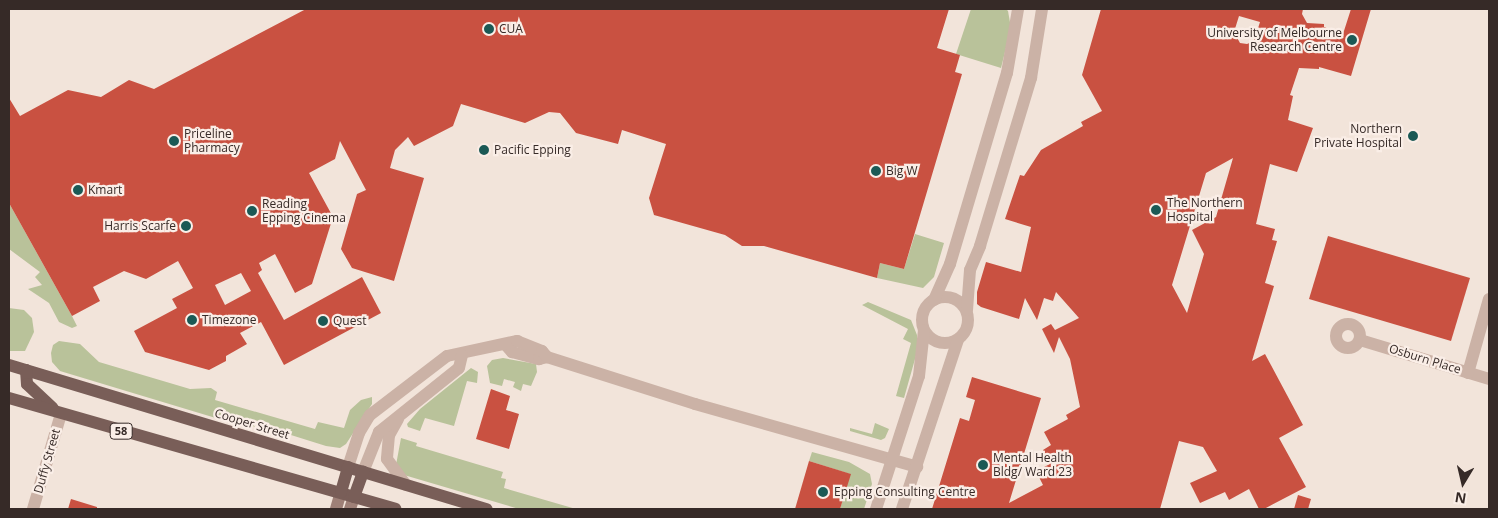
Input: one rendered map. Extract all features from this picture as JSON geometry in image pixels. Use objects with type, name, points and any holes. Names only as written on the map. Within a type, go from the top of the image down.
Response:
[{"type":"main road","name":"Cooper Street","points":[[9,365],[487,509]]},
{"type":"main road","points":[[26,370],[27,384],[61,414]]},
{"type":"main road","name":"58","points":[[9,398],[341,492],[352,503],[396,509]]},
{"type":"main road","points":[[341,492],[348,467]]},
{"type":"main road","points":[[352,503],[364,472]]},
{"type":"street","points":[[876,509],[919,376],[924,330],[923,312],[934,300],[950,264],[1005,80],[1018,9]]},
{"type":"street","points":[[902,509],[958,340],[968,327],[967,310],[970,270],[980,246],[1031,78],[1042,9]]},
{"type":"street","points":[[934,300],[941,297],[956,299],[967,310]]},
{"type":"street","points":[[1468,372],[1489,299]]},
{"type":"street","points":[[924,330],[939,342],[958,340]]},
{"type":"street","name":"Osburn Place","points":[[1360,340],[1489,379]]},
{"type":"street","points":[[348,467],[363,422],[370,415],[447,356],[462,355],[487,345],[505,344],[512,352],[538,359],[547,357],[695,404],[916,467]]},
{"type":"street","points":[[364,472],[378,432],[400,417],[459,368],[462,355]]},
{"type":"street","name":"Duffy Street","points":[[33,509],[61,414]]},
{"type":"street","points":[[400,417],[389,435],[387,459],[406,485]]},
{"type":"street","points":[[336,509],[341,492]]},
{"type":"green space","points":[[971,9],[1006,9],[1008,11],[1011,28],[1001,68],[956,54]]},
{"type":"green space","points":[[9,203],[77,326],[72,328],[59,322],[49,303],[28,289],[42,285],[35,277],[40,272],[9,249]]},
{"type":"green space","points":[[915,234],[944,243],[934,277],[923,288],[877,278],[880,263],[904,269]]},
{"type":"green space","points":[[868,302],[911,320],[917,335],[917,352],[904,398],[896,396],[911,343],[903,339],[908,329],[862,305]]},
{"type":"green space","points":[[9,308],[24,310],[32,318],[34,332],[25,351],[9,351]]},
{"type":"green space","points":[[59,341],[80,344],[99,362],[190,389],[211,388],[217,392],[215,400],[315,429],[318,422],[344,428],[350,410],[361,400],[372,397],[372,404],[346,444],[340,448],[326,446],[275,430],[229,422],[60,371],[52,362],[51,353],[53,345]]},
{"type":"green space","points":[[503,358],[536,364],[537,372],[531,386],[523,384],[521,391],[513,387],[515,382],[504,379],[502,386],[490,383],[487,366],[492,360]]},
{"type":"green space","points":[[471,368],[478,372],[477,383],[467,381],[454,426],[425,418],[420,431],[408,427],[407,424],[420,409]]},
{"type":"green space","points":[[875,423],[889,429],[885,438],[881,440],[850,431],[850,428],[872,434]]},
{"type":"green space","points":[[401,438],[417,443],[416,446],[503,472],[501,478],[506,479],[504,488],[576,509],[519,509],[404,475],[396,465]]},
{"type":"green space","points":[[812,452],[849,462],[870,474],[872,484],[864,509],[840,509],[850,474],[809,461]]},
{"type":"building","points":[[306,9],[949,9],[937,48],[960,55],[955,72],[962,74],[904,269],[880,263],[877,278],[764,246],[742,246],[725,235],[654,215],[649,198],[666,144],[622,130],[618,144],[576,133],[560,113],[549,112],[525,123],[461,104],[453,126],[414,146],[408,137],[395,150],[390,168],[424,178],[394,281],[352,268],[341,249],[357,194],[366,190],[340,141],[335,159],[309,173],[333,217],[312,284],[295,293],[275,254],[259,263],[262,270],[258,273],[284,320],[362,277],[381,313],[284,365],[261,322],[240,333],[247,344],[226,356],[226,361],[209,370],[145,352],[134,331],[177,308],[172,299],[193,288],[178,261],[146,279],[124,271],[93,287],[100,301],[72,316],[9,203],[9,98],[20,116],[68,90],[101,97],[129,80],[154,89]],"holes":[[[241,273],[251,291],[225,305],[215,285]]]},
{"type":"building","name":"The Northern Hospital","points":[[1101,9],[1303,9],[1302,14],[1307,23],[1324,24],[1324,27],[1343,34],[1351,9],[1371,9],[1351,76],[1319,67],[1319,69],[1299,68],[1290,95],[1293,96],[1288,120],[1313,128],[1297,172],[1270,164],[1256,224],[1275,229],[1272,240],[1277,241],[1265,283],[1274,286],[1252,361],[1265,354],[1303,425],[1279,438],[1306,487],[1264,509],[1259,509],[1249,489],[1229,500],[1225,492],[1200,503],[1190,483],[1217,471],[1203,447],[1179,441],[1160,509],[932,509],[960,418],[969,421],[975,400],[966,397],[972,377],[1041,398],[1009,503],[1043,485],[1036,471],[1050,464],[1043,450],[1051,445],[1044,432],[1068,419],[1066,415],[1080,407],[1070,359],[1059,337],[1054,353],[1042,329],[1051,324],[1055,330],[1079,318],[1056,292],[1053,301],[1044,298],[1037,320],[1025,298],[1019,319],[981,307],[977,304],[977,292],[986,262],[1021,272],[1031,227],[1005,219],[1020,175],[1024,176],[1041,150],[1083,126],[1081,122],[1102,111],[1082,75]],"holes":[[[1239,16],[1260,22],[1254,41],[1247,44],[1240,43],[1234,32]],[[1233,158],[1216,217],[1192,230],[1204,254],[1187,313],[1172,285],[1206,173]]]},
{"type":"building","points":[[1328,236],[1470,278],[1451,341],[1309,299]]},
{"type":"building","points":[[491,389],[510,396],[506,410],[519,414],[509,449],[476,439]]},
{"type":"building","name":"Epping Consulting Centre","points":[[809,461],[851,474],[840,509],[795,509]]},
{"type":"building","points":[[1298,495],[1311,499],[1308,509],[1294,509]]},
{"type":"building","points":[[71,499],[97,507],[97,509],[68,509]]},
{"type":"place","name":"CUA","points":[[489,29]]},
{"type":"place","name":"University of Melbourne Research Centre","points":[[1352,40]]},
{"type":"place","name":"Northern Private Hospital","points":[[1413,136]]},
{"type":"place","name":"Priceline Pharmacy","points":[[174,141]]},
{"type":"place","name":"Pacific Epping","points":[[484,150]]},
{"type":"place","name":"Big W","points":[[876,171]]},
{"type":"place","name":"Kmart","points":[[78,190]]},
{"type":"place","name":"The Northern Hospital","points":[[1156,210]]},
{"type":"place","name":"Reading Epping Cinema","points":[[252,211]]},
{"type":"place","name":"Harris Scarfe","points":[[186,226]]},
{"type":"place","name":"Timezone","points":[[192,320]]},
{"type":"place","name":"Quest","points":[[323,321]]},
{"type":"place","name":"Mental Health Bldg/ Ward 23","points":[[983,465]]},
{"type":"place","name":"Epping Consulting Centre","points":[[823,492]]}]
